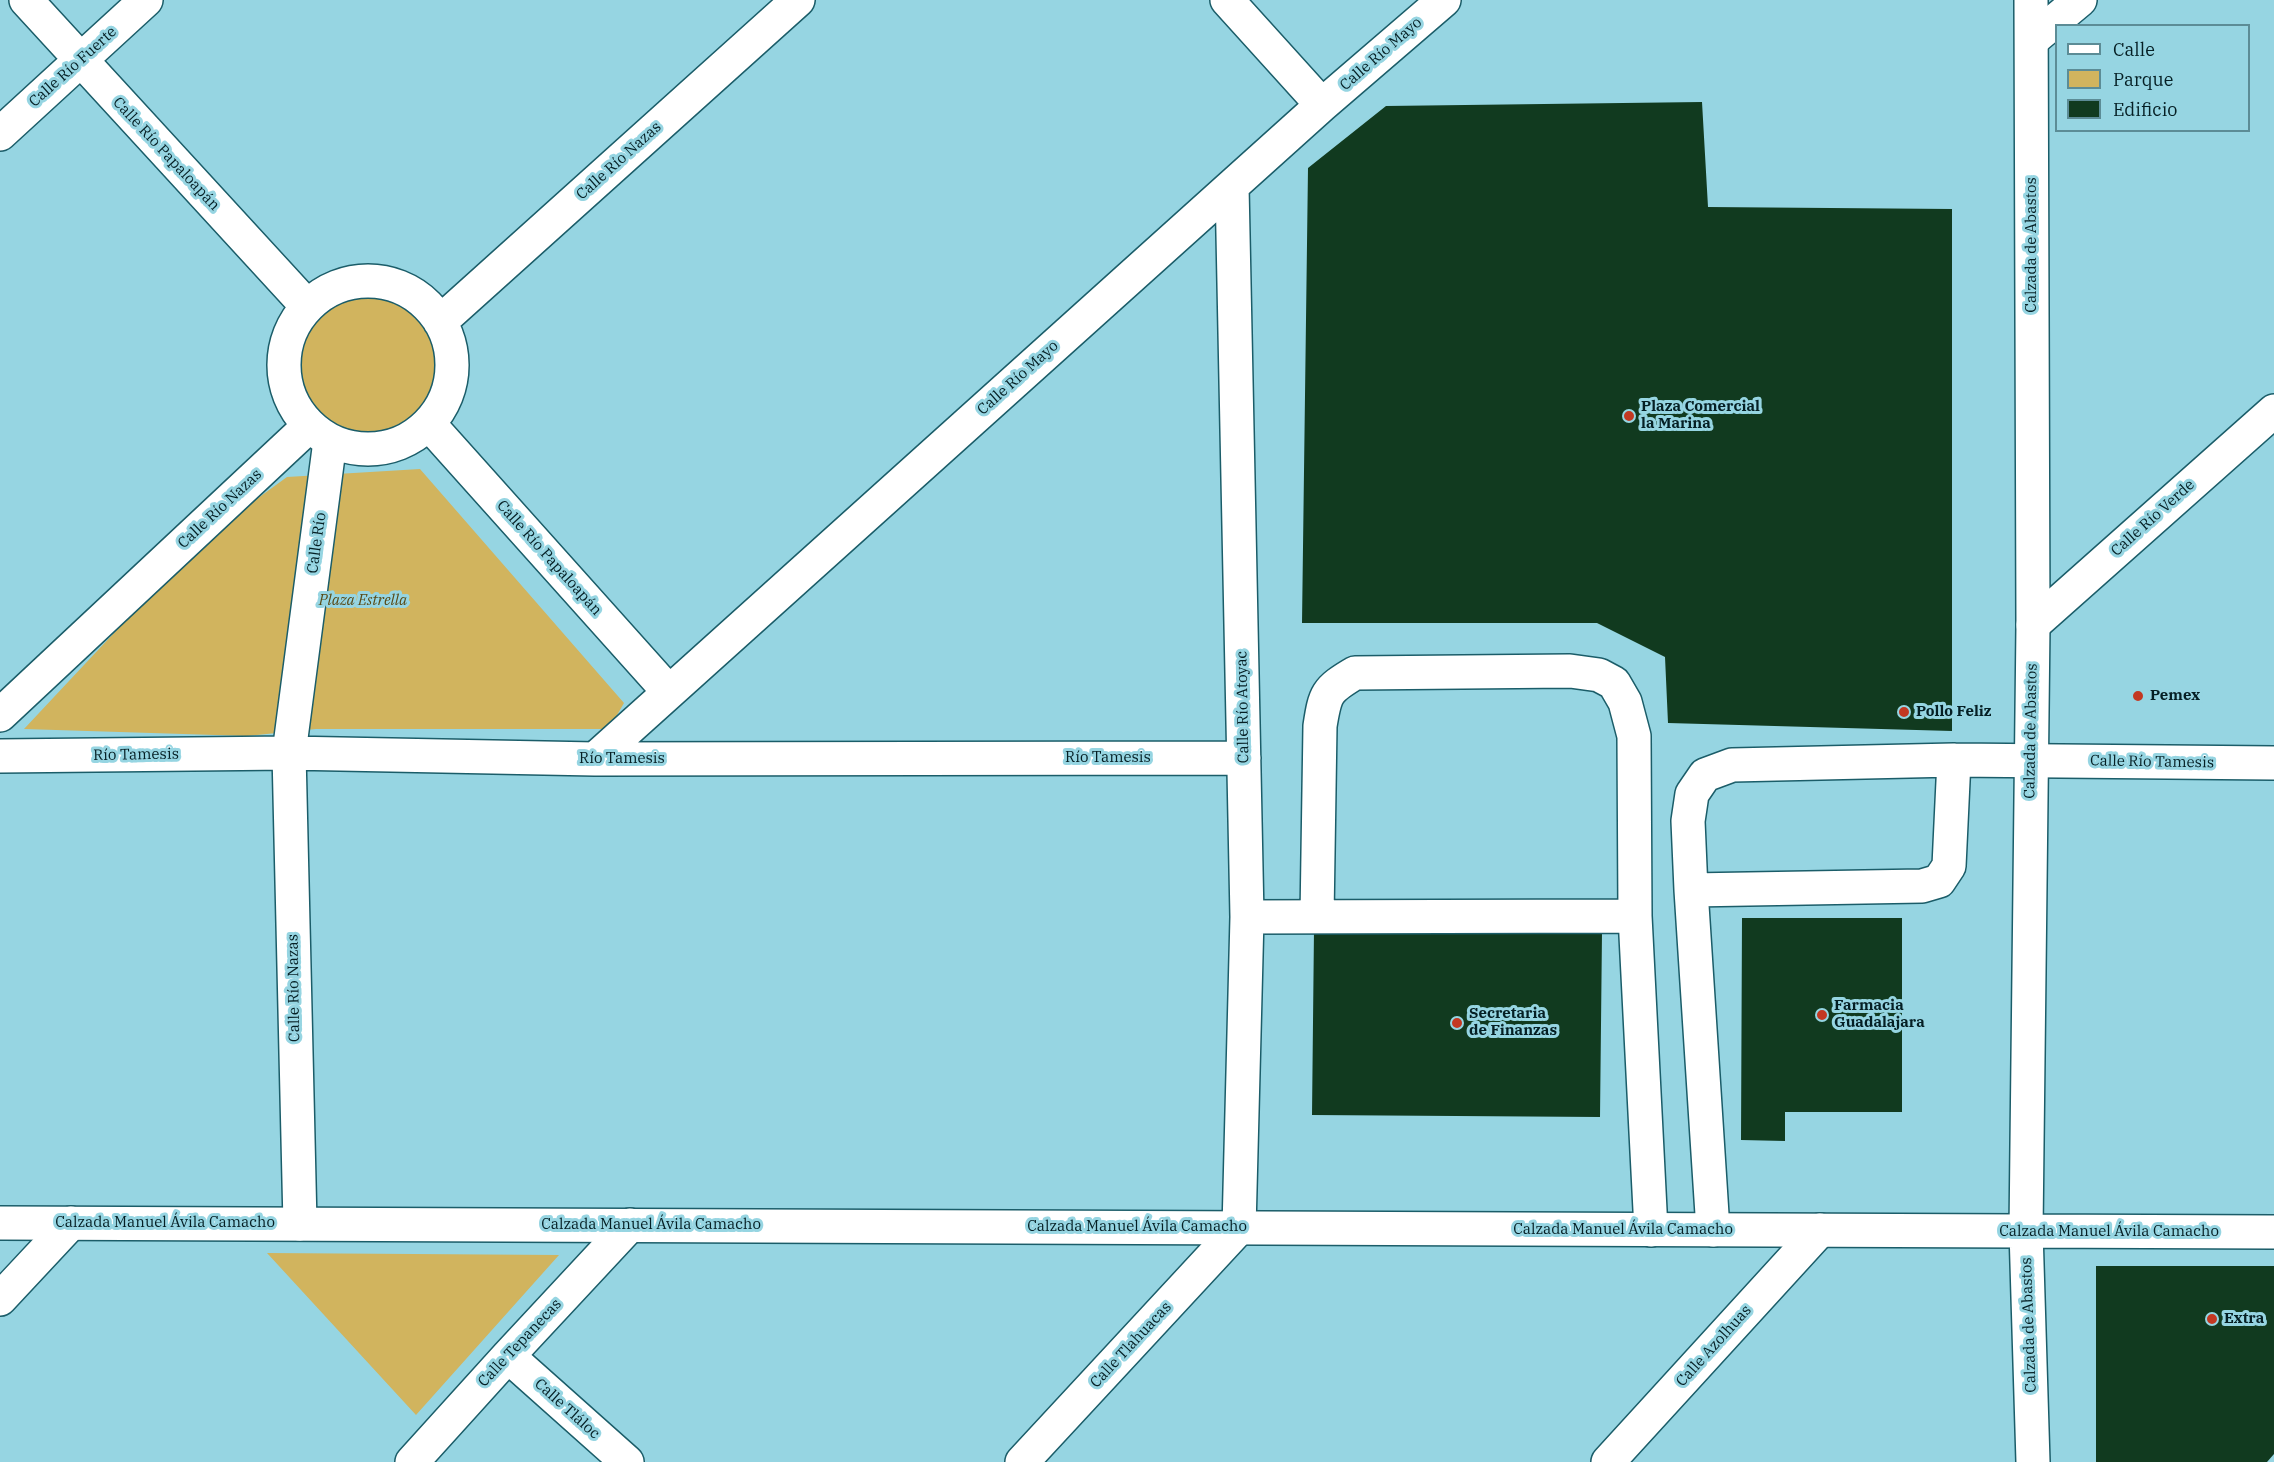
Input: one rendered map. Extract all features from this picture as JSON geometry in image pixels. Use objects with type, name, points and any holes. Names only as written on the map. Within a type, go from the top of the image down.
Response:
[{"type":"street","name":"Calle Río Papaloapán","points":[[26,0],[307,306]]},
{"type":"street","name":"Calle Río Fuerte","points":[[0,134],[146,0]]},
{"type":"street","name":"Calle Río Nazas","points":[[440,322],[798,0]]},
{"type":"street","points":[[1227,0],[1322,105]]},
{"type":"street","name":"Calle Río Mayo","points":[[595,759],[1322,105],[1444,0]]},
{"type":"street","name":"Calzada de Abastos","points":[[2031,0],[2033,625],[2026,1231],[2035,1460]]},
{"type":"street","points":[[2032,40],[2080,0]]},
{"type":"street","name":"Calle Río Atoyac","points":[[1232,186],[1247,917],[1239,1228]]},
{"type":"street","points":[[353,282],[380,282],[405,289],[427,304],[440,322],[452,351],[452,377],[444,402],[429,424],[407,440],[382,448],[356,449],[320,434],[293,405],[284,380],[284,354],[291,328],[307,306],[328,291],[353,282]]},
{"type":"street","name":"Calle Río Verde","points":[[2033,625],[2274,411]]},
{"type":"street","name":"Calle Río Papaloapán","points":[[429,424],[669,692]]},
{"type":"street","name":"Calle Río Nazas","points":[[0,715],[320,434]]},
{"type":"street","name":"Calle Río","points":[[289,753],[320,434]]},
{"type":"street","points":[[1317,917],[1320,726],[1324,702],[1334,685],[1354,673],[1558,671],[1599,675],[1614,683],[1625,702],[1634,736],[1635,916],[1651,1230]]},
{"type":"street","name":"Calle Río Nazas","points":[[289,753],[300,1224]]},
{"type":"street","name":"Río Tamesis","points":[[0,756],[289,753],[595,759],[1244,758]]},
{"type":"street","points":[[1691,890],[1922,886],[1939,881],[1949,866],[1954,760]]},
{"type":"street","name":"Calle Río Tamesis","points":[[1713,1230],[1688,821],[1692,794],[1705,775],[1732,765],[1954,760],[2274,763]]},
{"type":"street","points":[[1247,917],[1635,916]]},
{"type":"street","name":"Calzada Manuel Ávila Camacho","points":[[0,1222],[2274,1232]]},
{"type":"street","points":[[0,1299],[71,1223]]},
{"type":"street","name":"Calle Tepanecas","points":[[412,1462],[630,1225]]},
{"type":"street","name":"Calle Tlahuacas","points":[[1022,1462],[1239,1228]]},
{"type":"street","name":"Calle Azolhuas","points":[[1608,1462],[1820,1230]]},
{"type":"street","name":"Calle Tláloc","points":[[508,1356],[627,1462]]},
{"type":"green space","points":[[368,290],[397,295],[410,302],[421,312],[431,323],[438,336],[443,365],[438,394],[431,407],[421,418],[410,428],[397,435],[368,440],[339,435],[326,428],[315,418],[305,407],[298,394],[293,365],[298,336],[305,323],[315,312],[326,302],[339,295]]},
{"type":"green space","name":"Plaza Estrella","points":[[420,469],[624,703],[609,729],[316,729],[247,736],[24,729],[203,538],[287,477]]},
{"type":"green space","points":[[267,1253],[559,1255],[416,1415]]},
{"type":"building","name":"Plaza Comercial la Marina","points":[[1702,102],[1708,207],[1952,209],[1952,731],[1668,723],[1665,657],[1597,623],[1302,623],[1308,168],[1386,106]]},
{"type":"building","name":"Farmacia Guadalajara","points":[[1742,918],[1902,918],[1902,1112],[1785,1112],[1785,1141],[1741,1140]]},
{"type":"building","name":"Secretaria de Finanzas","points":[[1314,929],[1602,932],[1600,1117],[1312,1115]]},
{"type":"building","points":[[2096,1266],[2274,1266],[2274,1454],[2267,1462],[2096,1462]]},
{"type":"place","name":"Plaza Comercial la Marina","points":[[1629,416]]},
{"type":"place","name":"Pemex","points":[[2138,696]]},
{"type":"place","name":"Pollo Feliz","points":[[1904,712]]},
{"type":"place","name":"Farmacia Guadalajara","points":[[1822,1015]]},
{"type":"place","name":"Secretaria de Finanzas","points":[[1457,1023]]},
{"type":"place","name":"Extra","points":[[2212,1319]]}]
